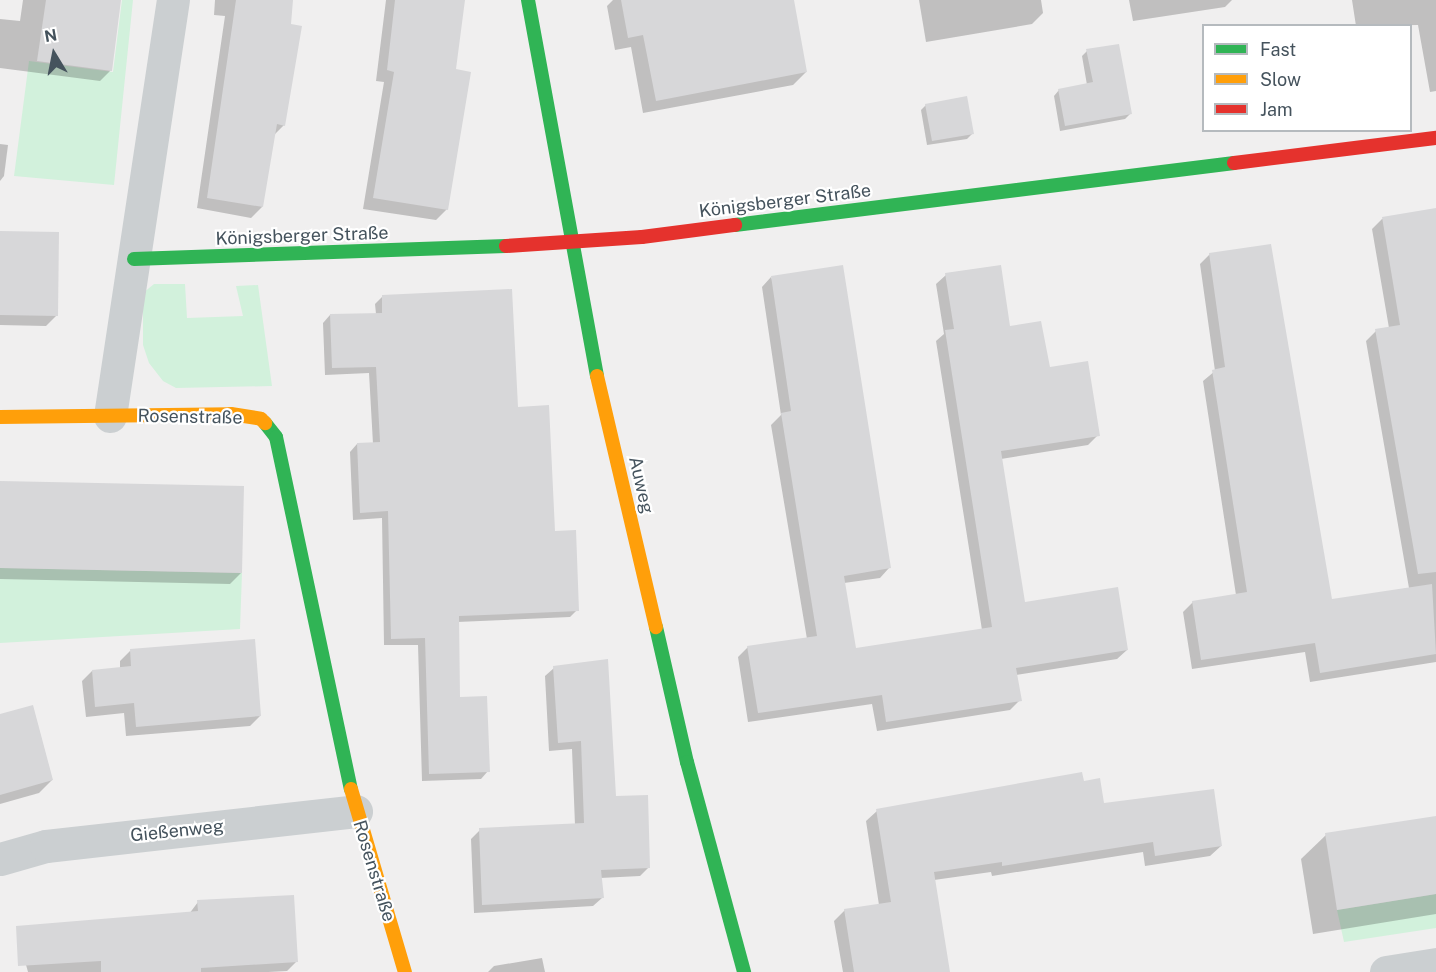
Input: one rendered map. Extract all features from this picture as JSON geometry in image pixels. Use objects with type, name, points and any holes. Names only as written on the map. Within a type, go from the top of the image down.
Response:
[{"type":"street","name":"Rosenstraße","points":[[173,0],[110,416],[231,414],[261,419],[276,437],[356,811],[405,972]]},
{"type":"street","name":"Auweg","points":[[528,0],[570,243],[687,762],[744,972]]},
{"type":"street","name":"Königsberger Straße","points":[[135,259],[570,243],[1436,138]]},
{"type":"street","points":[[0,417],[110,416]]},
{"type":"street","name":"Gießenweg","points":[[0,859],[46,846],[356,811]]},
{"type":"street","points":[[1386,972],[1436,964]]},
{"type":"green space","points":[[122,0],[133,0],[114,185],[14,176],[29,61],[113,72]]},
{"type":"green space","points":[[154,284],[185,284],[187,318],[243,316],[236,286],[258,285],[272,386],[176,388],[163,381],[149,363],[143,345],[143,293]]},
{"type":"green space","points":[[0,568],[242,573],[240,629],[0,643]]},
{"type":"green space","points":[[1436,894],[1436,928],[1344,942],[1337,910]]},
{"type":"building","points":[[46,0],[121,0],[112,71],[37,61]]},
{"type":"building","points":[[236,0],[293,0],[291,24],[302,26],[285,126],[277,124],[263,207],[207,198]]},
{"type":"building","points":[[395,0],[465,0],[456,69],[471,72],[448,210],[373,198],[394,72],[387,70]]},
{"type":"building","points":[[621,0],[794,0],[807,72],[656,101],[643,35],[628,38]]},
{"type":"building","points":[[1119,44],[1132,114],[1065,126],[1058,89],[1093,82],[1086,49]]},
{"type":"building","points":[[967,96],[974,134],[932,141],[925,104]]},
{"type":"building","points":[[1436,208],[1436,572],[1418,574],[1375,329],[1400,325],[1382,217]]},
{"type":"building","points":[[0,231],[59,232],[58,316],[0,315]]},
{"type":"building","points":[[1271,244],[1332,599],[1432,584],[1436,654],[1320,673],[1315,643],[1201,660],[1192,601],[1247,592],[1212,370],[1225,367],[1209,253]]},
{"type":"building","points":[[843,265],[891,568],[844,576],[856,648],[992,627],[945,330],[954,329],[945,273],[1001,265],[1010,326],[1041,321],[1050,367],[1088,361],[1100,436],[1001,451],[1025,602],[1118,587],[1128,650],[1016,668],[1022,701],[886,722],[882,695],[758,713],[747,646],[817,636],[781,413],[791,411],[771,276]]},
{"type":"building","points":[[512,289],[518,407],[549,405],[555,531],[576,530],[579,611],[459,616],[460,697],[487,696],[490,772],[429,774],[425,638],[391,639],[388,511],[360,513],[357,443],[380,442],[376,367],[332,368],[330,314],[382,313],[382,295]]},
{"type":"building","points":[[0,481],[244,486],[242,573],[0,568]]},
{"type":"building","points":[[255,639],[261,716],[136,727],[134,703],[95,707],[92,670],[131,666],[130,649]]},
{"type":"building","points":[[608,659],[616,796],[648,795],[650,868],[601,870],[604,898],[482,905],[479,828],[584,823],[581,741],[558,743],[553,666]]},
{"type":"building","points":[[33,705],[53,780],[0,795],[0,714]]},
{"type":"building","points":[[1082,772],[1084,781],[1100,778],[1104,803],[1214,789],[1222,846],[1155,856],[1153,842],[1002,866],[1002,862],[934,872],[950,972],[854,972],[844,909],[891,902],[876,809]]},
{"type":"building","points":[[1436,816],[1436,894],[1337,910],[1325,833]]},
{"type":"building","points":[[294,895],[298,962],[201,968],[201,972],[101,972],[101,961],[18,966],[16,926],[198,911],[197,900]]},
{"type":"traffic: fast","points":[[528,0],[597,376]]},
{"type":"traffic: fast","points":[[735,225],[1234,163]]},
{"type":"traffic: fast","points":[[134,259],[506,246]]},
{"type":"traffic: fast","points":[[265,423],[276,437],[351,789]]},
{"type":"traffic: fast","points":[[656,627],[687,762],[744,972]]},
{"type":"traffic: slow","points":[[597,376],[656,627]]},
{"type":"traffic: slow","points":[[0,417],[231,414],[261,419],[265,423]]},
{"type":"traffic: slow","points":[[351,789],[405,972]]},
{"type":"traffic: jam","points":[[1234,163],[1436,138]]},
{"type":"traffic: jam","points":[[506,246],[642,237],[735,225]]}]
